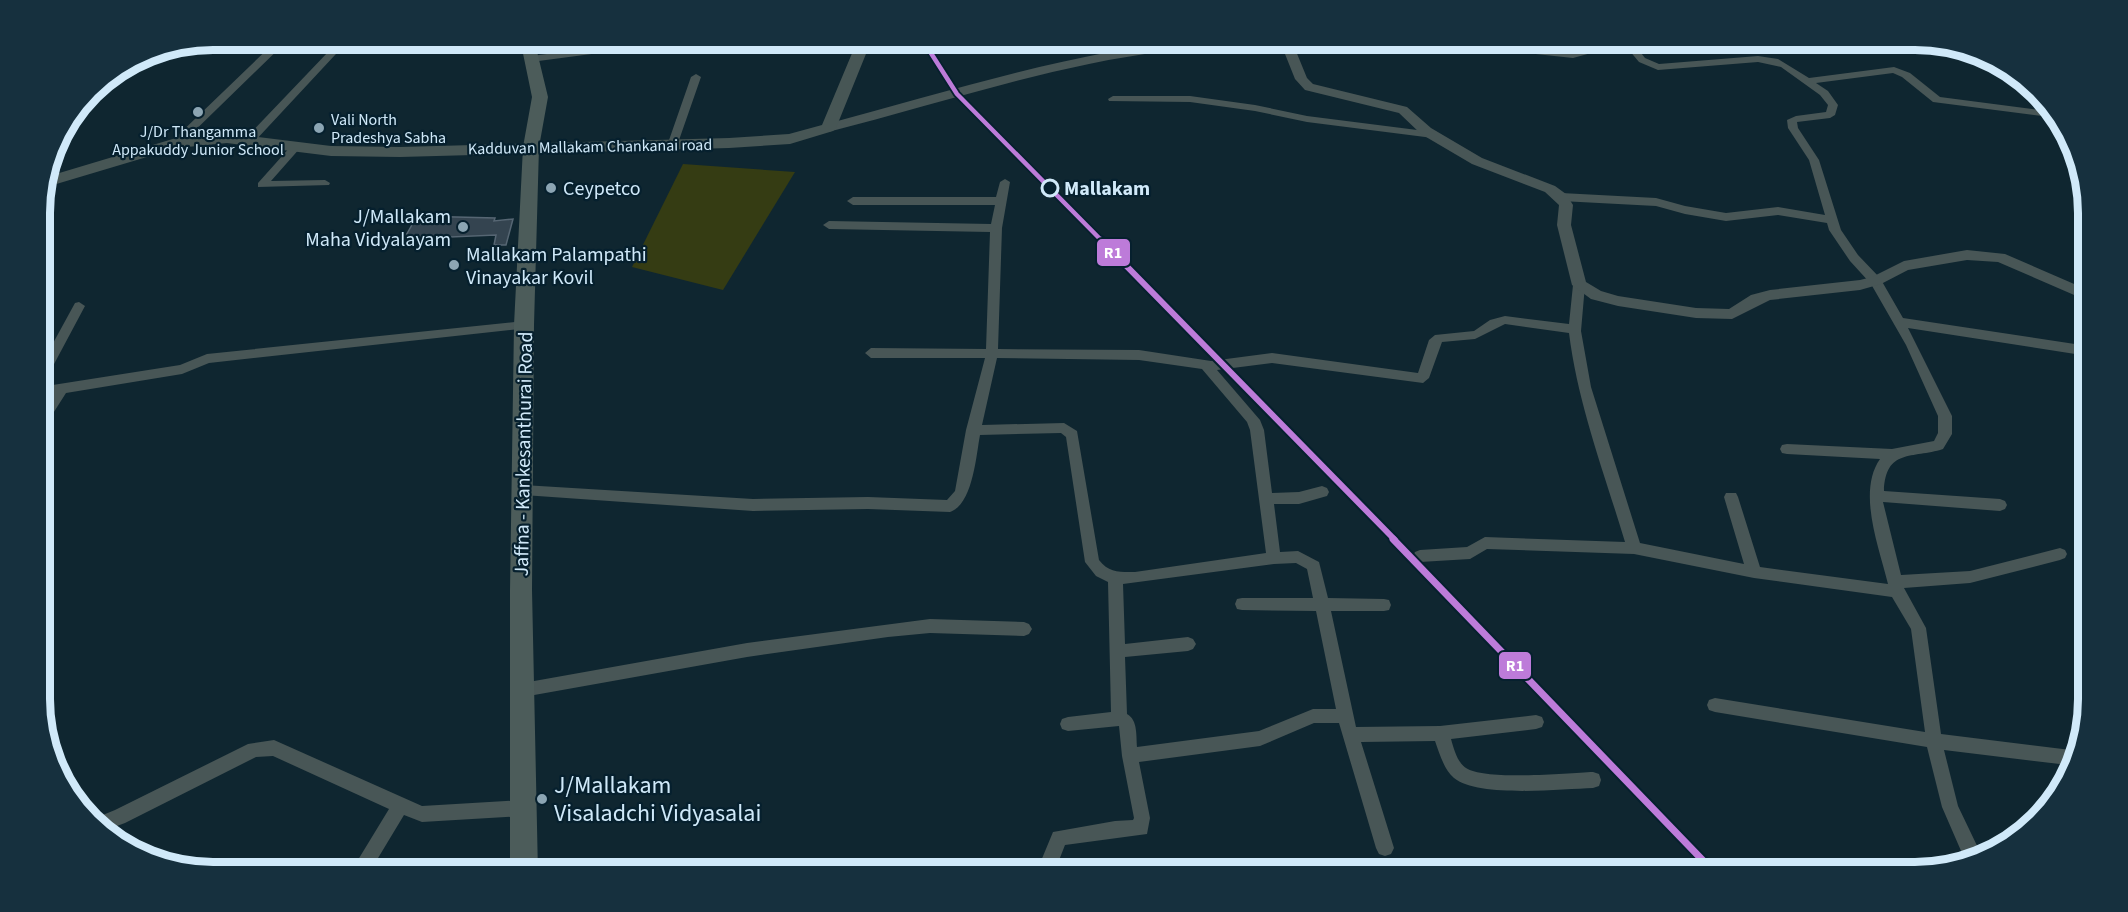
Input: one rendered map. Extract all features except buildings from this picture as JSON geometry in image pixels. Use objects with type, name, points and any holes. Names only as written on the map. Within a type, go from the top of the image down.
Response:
[{"type":"main road","name":"Jaffna - Kankesanthurai Road","points":[[524,862],[524,325],[531,147],[540,97],[536,71],[529,50]]},
{"type":"main road","points":[[828,128],[860,50]]},
{"type":"main road","name":"Kadduvan Mallakam Chankanai road","points":[[53,180],[176,143],[227,138],[331,151],[400,152],[673,142],[729,143],[790,139],[828,128]]},
{"type":"street","points":[[176,143],[273,50]]},
{"type":"street","points":[[828,128],[1042,70],[1142,50]]},
{"type":"street","points":[[1289,50],[1301,79],[1309,87],[1403,110],[1433,135],[1477,161],[1550,189],[1561,197],[1566,205],[1564,225],[1579,285],[1575,329],[1595,432],[1614,480],[1634,548]]},
{"type":"street","points":[[1526,50],[1572,55],[1590,50]]},
{"type":"street","points":[[1634,50],[1642,60],[1658,67],[1758,59],[1784,64],[1824,93],[1833,105],[1830,115],[1796,119],[1791,123],[1814,160],[1832,220],[1842,243],[1876,281],[1899,322],[1945,416],[1946,434],[1938,445],[1892,454],[1787,449]]},
{"type":"street","points":[[249,141],[332,53]]},
{"type":"street","points":[[1806,81],[1894,70],[1906,75],[1937,100],[2045,114]]},
{"type":"street","points":[[673,142],[696,77]]},
{"type":"street","points":[[1113,99],[1190,99],[1255,108],[1306,119],[1433,135]]},
{"type":"street","points":[[296,147],[262,185],[325,183]]},
{"type":"street","points":[[523,490],[753,505],[868,503],[944,507],[954,502],[961,493],[973,430],[992,355],[996,228],[1005,182]]},
{"type":"street","points":[[1561,197],[1656,202],[1726,217],[1778,211],[1832,220]]},
{"type":"street","points":[[853,201],[1001,201]]},
{"type":"street","points":[[829,225],[996,228]]},
{"type":"street","points":[[1579,285],[1596,295],[1618,301],[1696,313],[1732,314],[1756,299],[1770,295],[1860,285],[1876,281],[1904,266],[1966,255],[2000,257],[2078,292]]},
{"type":"street","points":[[50,360],[79,306]]},
{"type":"street","points":[[871,353],[1139,356],[1206,365],[1272,358],[1423,378],[1435,340],[1443,336],[1473,336],[1480,334],[1494,321],[1505,320],[1575,329]]},
{"type":"street","points":[[1899,322],[2078,349]]},
{"type":"street","points":[[50,390],[182,369],[207,359],[524,325]]},
{"type":"street","points":[[1206,365],[1253,420],[1257,430],[1274,558]]},
{"type":"street","points":[[50,407],[62,388]]},
{"type":"street","points":[[973,430],[1064,428],[1072,435],[1092,562],[1100,573],[1115,578],[1135,578],[1274,558],[1298,557],[1314,566],[1345,716],[1384,848]]},
{"type":"street","points":[[1892,454],[1883,464],[1876,485],[1876,504],[1896,586],[1918,628],[1934,741],[1950,807],[1971,853]]},
{"type":"street","points":[[1266,499],[1299,498],[1322,492]]},
{"type":"street","points":[[1876,496],[2000,505]]},
{"type":"street","points":[[1731,497],[1754,572]]},
{"type":"street","points":[[1420,556],[1470,553],[1485,543],[1634,548],[1754,572],[1896,586],[1970,577],[2060,554]]},
{"type":"street","points":[[1115,578],[1119,718]]},
{"type":"street","points":[[1242,604],[1384,605]]},
{"type":"street","points":[[523,690],[747,650],[888,630],[930,626],[1024,629]]},
{"type":"street","points":[[1117,651],[1188,644]]},
{"type":"street","points":[[1715,705],[1934,741],[2068,757]]},
{"type":"street","points":[[1130,756],[1260,738],[1313,716],[1345,716]]},
{"type":"street","points":[[1049,862],[1059,838],[1115,829],[1141,828],[1142,818],[1130,756],[1127,722],[1119,718],[1068,724]]},
{"type":"street","points":[[1352,735],[1440,733],[1536,722]]},
{"type":"street","points":[[1440,733],[1458,772],[1466,778],[1511,782],[1593,780]]},
{"type":"street","points":[[105,822],[254,749],[274,748],[422,814],[524,808]]},
{"type":"street","points":[[366,862],[400,806]]},
{"type":"green space","points":[[683,164],[795,172],[723,290],[632,267]]},
{"type":"transit line","name":"R1","points":[[929,50],[957,94],[1303,445],[1704,862]]},
{"type":"place","name":"J/Dr Thangamma Appakuddy Junior School","points":[[198,112]]},
{"type":"place","name":"Vali North Pradeshya Sabha","points":[[319,128]]},
{"type":"place","name":"Ceypetco","points":[[551,188]]},
{"type":"place","name":"Mallakam","points":[[1050,188]]},
{"type":"place","name":"J/Mallakam Maha Vidyalayam","points":[[463,227]]},
{"type":"place","name":"Mallakam Palampathi Vinayakar Kovil","points":[[454,265]]},
{"type":"place","name":"J/Mallakam Visaladchi Vidyasalai","points":[[542,799]]}]
